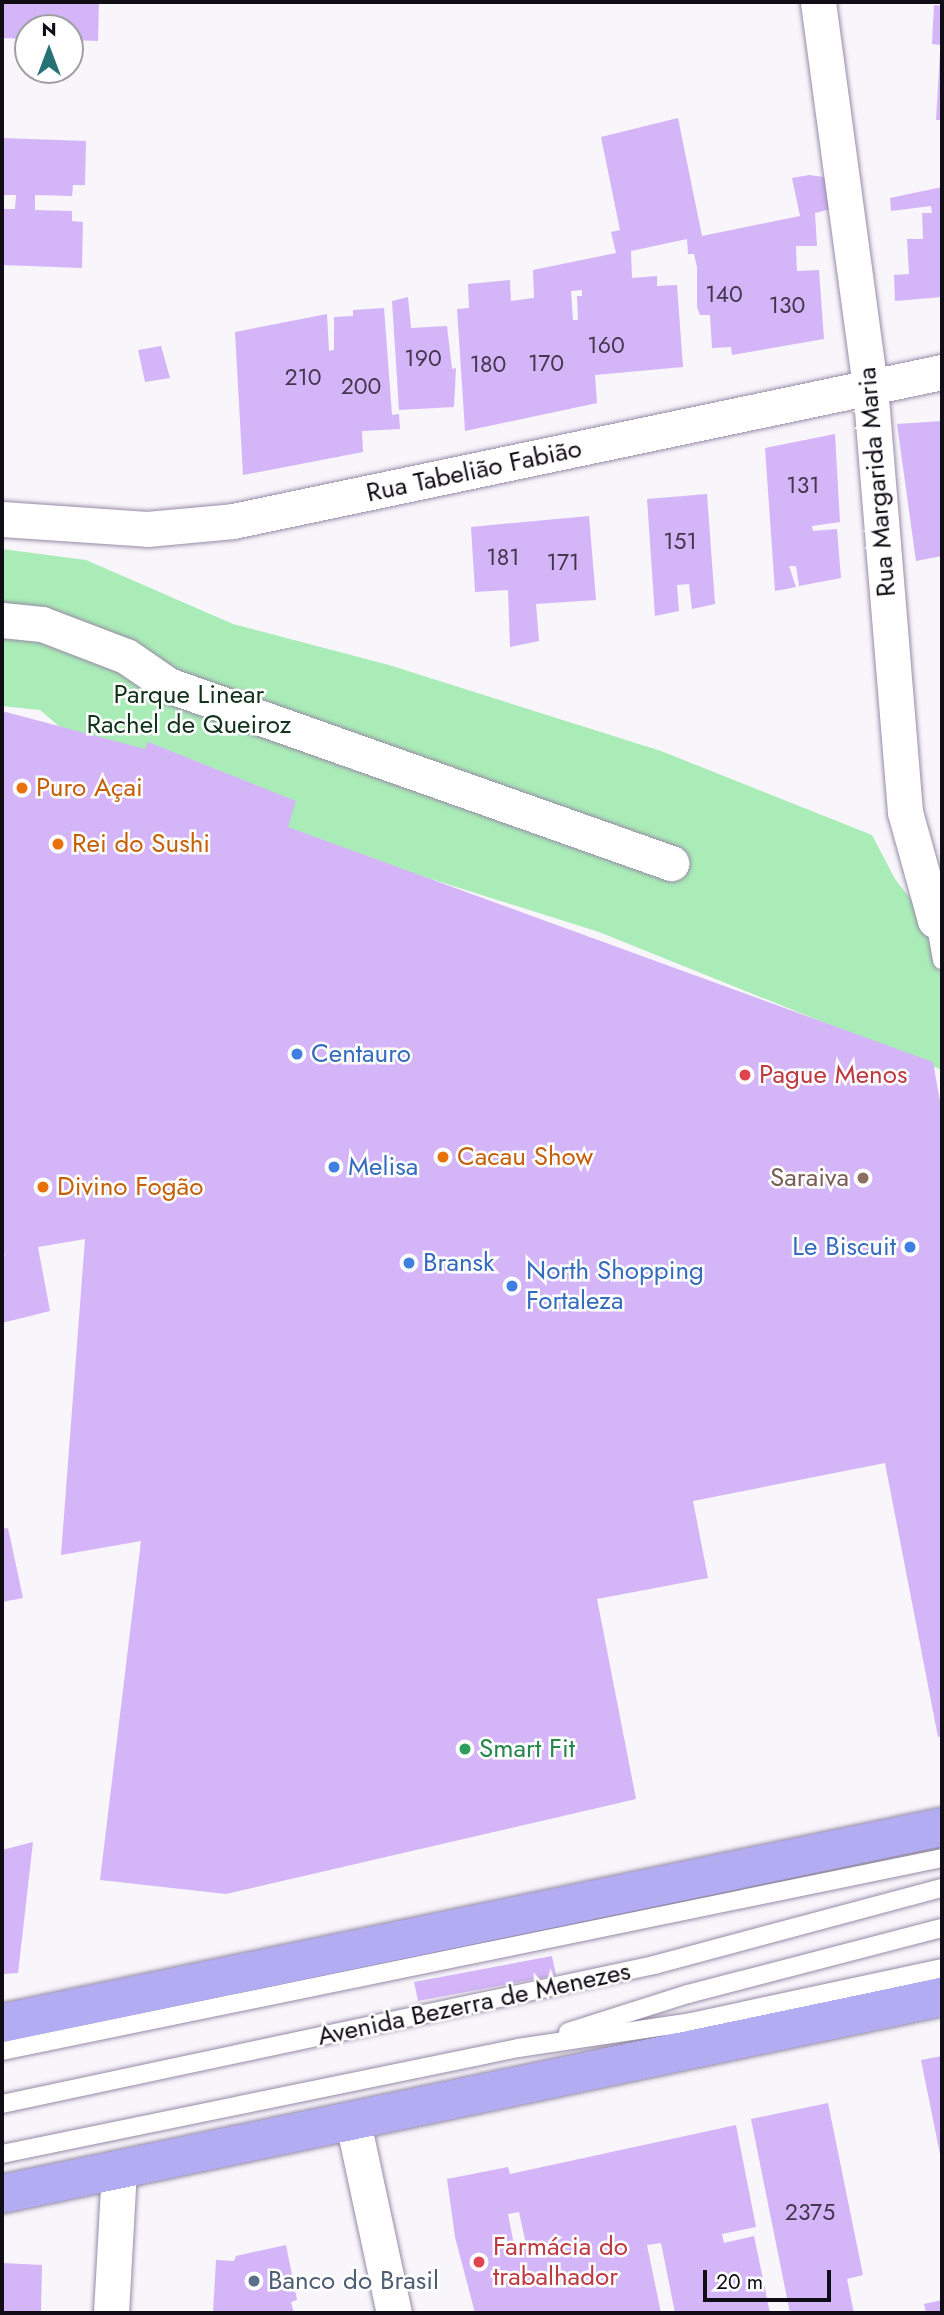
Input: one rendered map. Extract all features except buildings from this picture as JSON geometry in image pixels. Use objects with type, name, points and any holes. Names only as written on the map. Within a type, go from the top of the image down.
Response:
[{"type":"main road","points":[[2,2022],[942,1828]]},
{"type":"main road","points":[[2,2194],[942,1997]]},
{"type":"street","name":"Rua Margarida Maria","points":[[818,2],[870,386],[905,812],[939,920]]},
{"type":"street","name":"Rua Tabelião Fabião","points":[[2,519],[147,529],[233,522],[942,372]]},
{"type":"street","points":[[2,620],[42,624],[126,656],[168,685],[671,863]]},
{"type":"street","points":[[353,2122],[394,2313]]},
{"type":"street","points":[[111,2313],[120,2169]]},
{"type":"lane","name":"Rua Margarida Maria","points":[[939,920],[942,960]]},
{"type":"lane","name":"Avenida Bezerra de Menezes","points":[[2,2051],[942,1858]]},
{"type":"lane","name":"Avenida Bezerra de Menezes","points":[[2,2104],[654,1965],[942,1888]]},
{"type":"lane","name":"Avenida Bezerra de Menezes","points":[[518,2048],[688,1994],[942,1928]]},
{"type":"lane","name":"Avenida Bezerra de Menezes","points":[[2,2154],[518,2048],[691,2022],[942,1968]]},
{"type":"green space","name":"Parque Linear Rachel de Queiroz","points":[[2,549],[86,560],[233,624],[389,665],[661,751],[872,835],[895,879],[942,939],[942,1070],[599,932],[336,849],[143,798],[40,710],[2,706]]},
{"type":"place","name":"Puro Açai","points":[[22,788]]},
{"type":"place","name":"Rei do Sushi","points":[[58,844]]},
{"type":"place","name":"Centauro","points":[[297,1054]]},
{"type":"place","name":"Pague Menos","points":[[745,1075]]},
{"type":"place","name":"Cacau Show","points":[[443,1157]]},
{"type":"place","name":"Melisa","points":[[334,1167]]},
{"type":"place","name":"Saraiva","points":[[863,1178]]},
{"type":"place","name":"Divino Fogão","points":[[43,1187]]},
{"type":"place","name":"Le Biscuit","points":[[910,1247]]},
{"type":"place","name":"Bransk","points":[[409,1263]]},
{"type":"place","name":"North Shopping Fortaleza","points":[[512,1286]]},
{"type":"place","name":"Smart Fit","points":[[465,1749]]},
{"type":"place","name":"Farmácia do trabalhador","points":[[479,2262]]},
{"type":"place","name":"Banco do Brasil","points":[[254,2281]]}]
